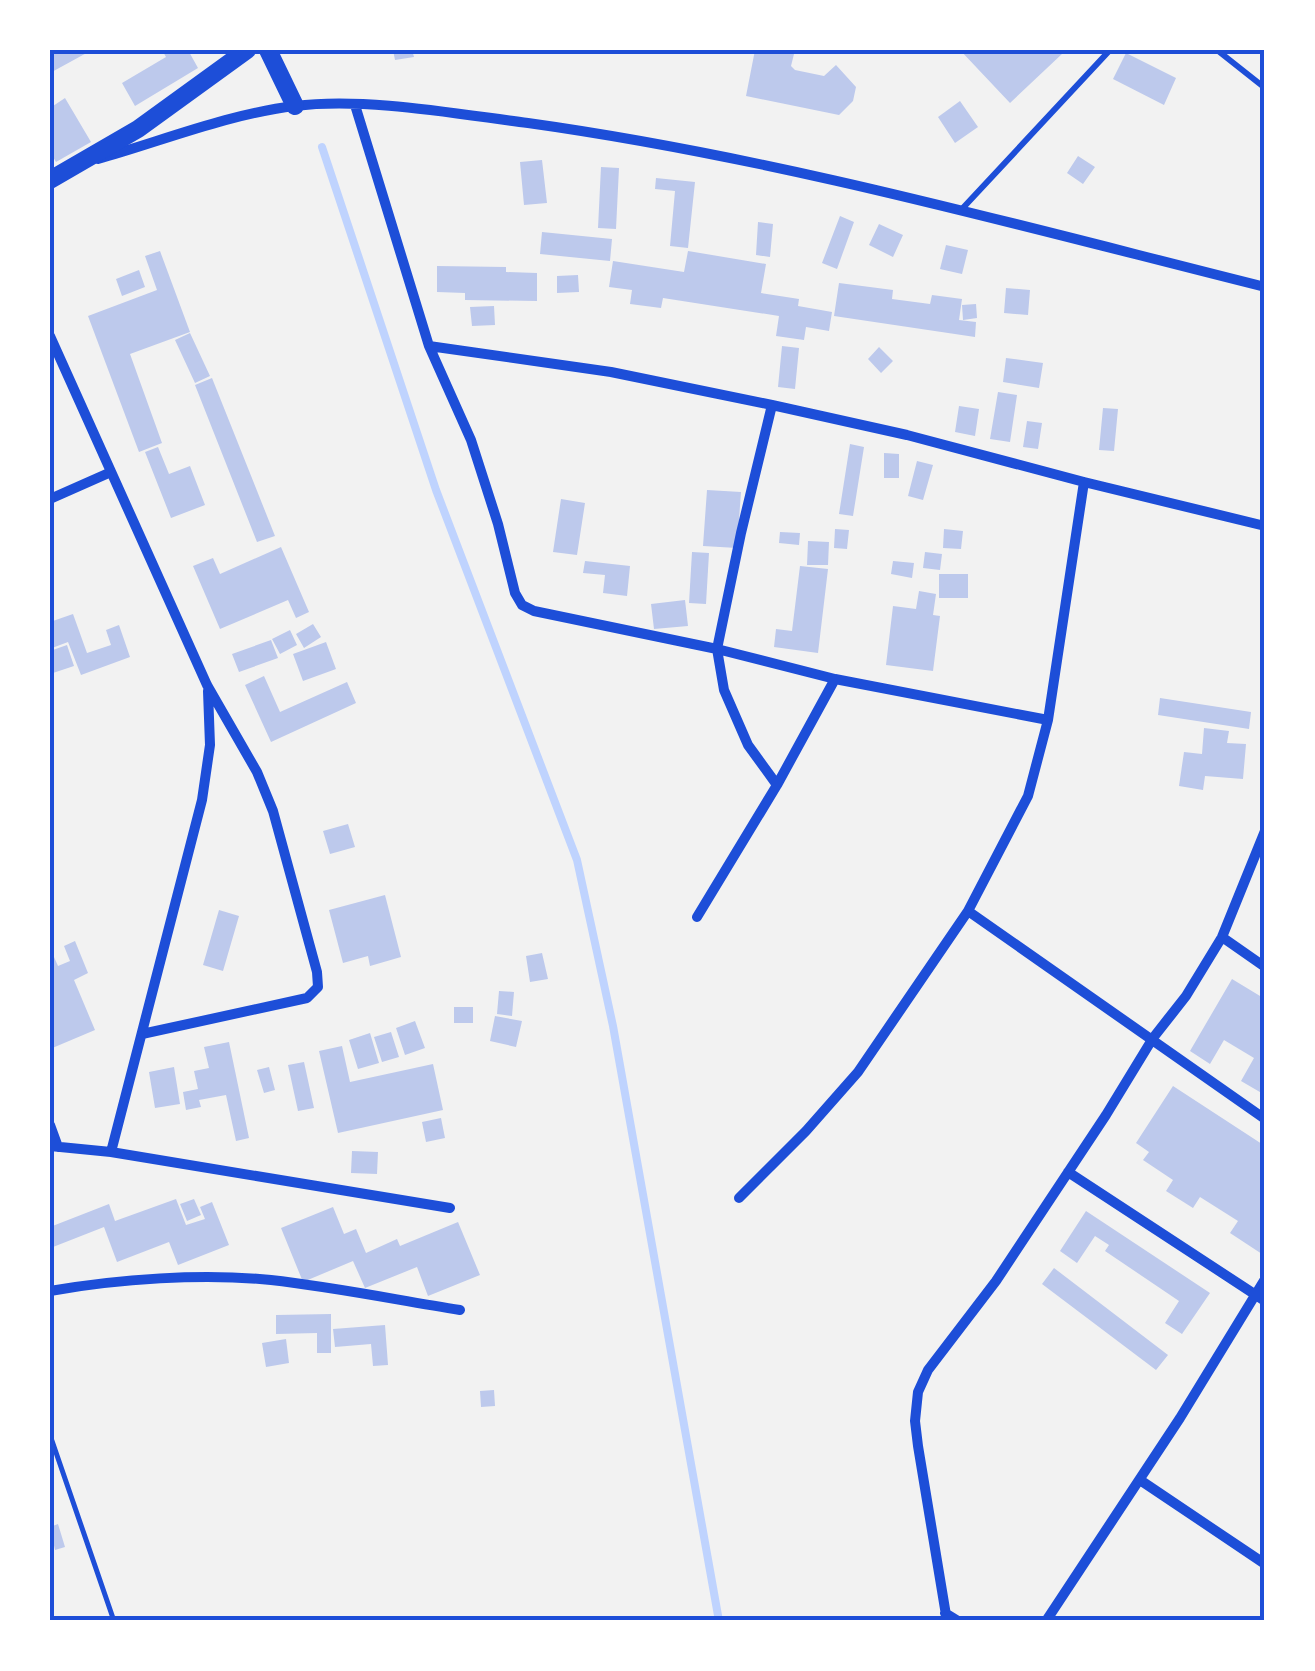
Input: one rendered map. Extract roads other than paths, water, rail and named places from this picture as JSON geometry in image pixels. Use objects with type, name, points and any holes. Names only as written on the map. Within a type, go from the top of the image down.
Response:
[{"type":"main road","points":[[50,180],[138,130],[247,50]]},
{"type":"main road","points":[[268,50],[295,106]]},
{"type":"street","points":[[80,164],[295,106],[355,105],[446,112],[659,143],[808,173],[1265,287]]},
{"type":"street","points":[[355,105],[429,346],[471,440],[522,605],[534,611],[835,679],[1048,720]]},
{"type":"street","points":[[50,336],[208,685],[257,772],[273,811],[317,972],[318,988],[306,998],[142,1034]]},
{"type":"street","points":[[429,346],[611,372],[772,405],[908,435],[1265,526]]},
{"type":"street","points":[[772,405],[740,533],[717,650],[724,690],[736,718],[748,745],[777,785]]},
{"type":"street","points":[[50,499],[111,472]]},
{"type":"street","points":[[739,1198],[806,1132],[858,1072],[968,910],[1028,796],[1048,720],[1084,482]]},
{"type":"street","points":[[697,917],[835,679]]},
{"type":"street","points":[[111,1152],[202,800],[210,745],[208,685]]},
{"type":"street","points":[[958,1621],[946,1617],[918,1446],[918,1392],[928,1370],[996,1280],[1153,1038],[1186,996],[1222,937],[1265,832]]},
{"type":"street","points":[[968,910],[1265,1119]]},
{"type":"street","points":[[1222,937],[1265,967]]},
{"type":"street","points":[[50,1125],[54,1147],[111,1152],[450,1208]]},
{"type":"street","points":[[1068,1172],[1260,1297]]},
{"type":"street","points":[[50,1291],[199,1278],[270,1280],[460,1310]]},
{"type":"street","points":[[1046,1621],[1260,1297],[1265,1279]]},
{"type":"street","points":[[1140,1480],[1265,1564]]},
{"type":"lane","points":[[960,210],[1110,50]]},
{"type":"lane","points":[[1217,50],[1265,88]]},
{"type":"waterway","points":[[322,147],[436,490],[577,860],[613,1026],[719,1621]]}]
